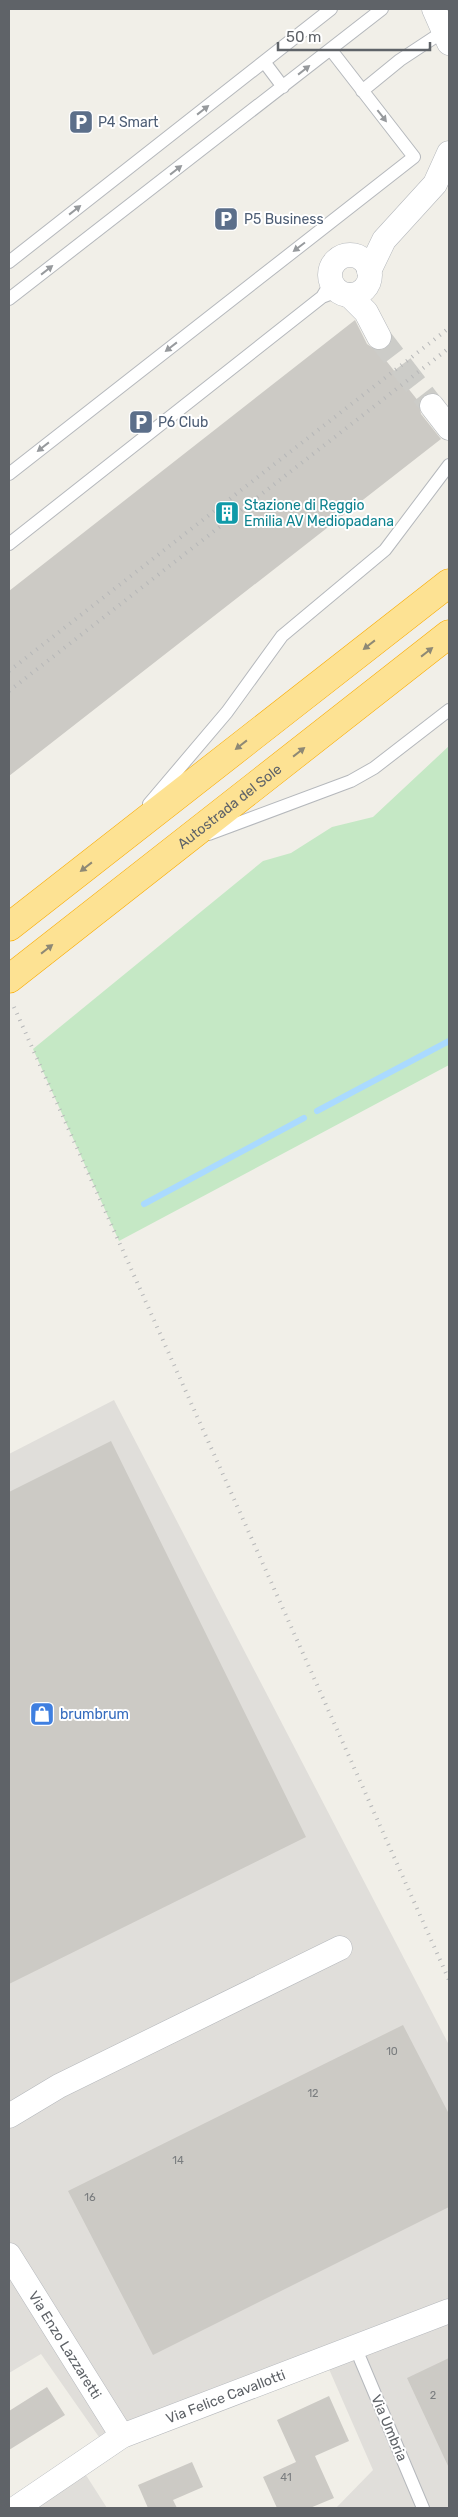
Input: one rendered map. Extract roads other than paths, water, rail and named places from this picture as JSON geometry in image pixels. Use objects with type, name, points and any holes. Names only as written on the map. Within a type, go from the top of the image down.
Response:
[{"type":"highway","points":[[9,927],[449,583]]},
{"type":"highway","name":"Autostrada del Sole","points":[[9,979],[449,634]]},
{"type":"street","points":[[434,9],[447,37]]},
{"type":"street","points":[[379,337],[366,312],[347,283],[384,240],[442,181],[449,153]]},
{"type":"street","points":[[432,406],[449,428]]},
{"type":"street","points":[[9,2116],[59,2086],[340,1948]]},
{"type":"street","name":"Via Enzo Lazzaretti","points":[[9,2255],[122,2436]]},
{"type":"street","name":"Via Felice Cavallotti","points":[[16,2508],[122,2436],[356,2349],[449,2311]]},
{"type":"lane","points":[[9,262],[331,9]]},
{"type":"lane","points":[[9,300],[382,9]]},
{"type":"lane","points":[[362,90],[400,60],[447,37]]},
{"type":"lane","points":[[9,474],[414,157],[331,50]]},
{"type":"lane","points":[[264,63],[283,87]]},
{"type":"lane","points":[[9,544],[347,283]]},
{"type":"lane","points":[[117,842],[227,712],[282,636],[384,550],[449,465]]},
{"type":"lane","points":[[181,844],[350,781],[374,768],[449,710]]},
{"type":"lane","name":"Via Umbria","points":[[356,2349],[423,2508]]},
{"type":"waterway","points":[[317,1111],[449,1041]]},
{"type":"waterway","points":[[144,1204],[304,1118]]},
{"type":"tunnel","points":[[379,337],[432,406]]},
{"type":"railway","points":[[9,671],[449,328]]},
{"type":"railway","points":[[9,691],[449,348]]},
{"type":"railway","points":[[14,1007],[449,1980]]},
{"type":"place","name":"P4 Smart","points":[[81,122]]},
{"type":"place","name":"P5 Business","points":[[226,219]]},
{"type":"place","name":"P6 Club","points":[[141,422]]},
{"type":"place","name":"Stazione di Reggio Emilia AV Mediopadana","points":[[227,513]]},
{"type":"place","name":"brumbrum","points":[[42,1714]]}]
